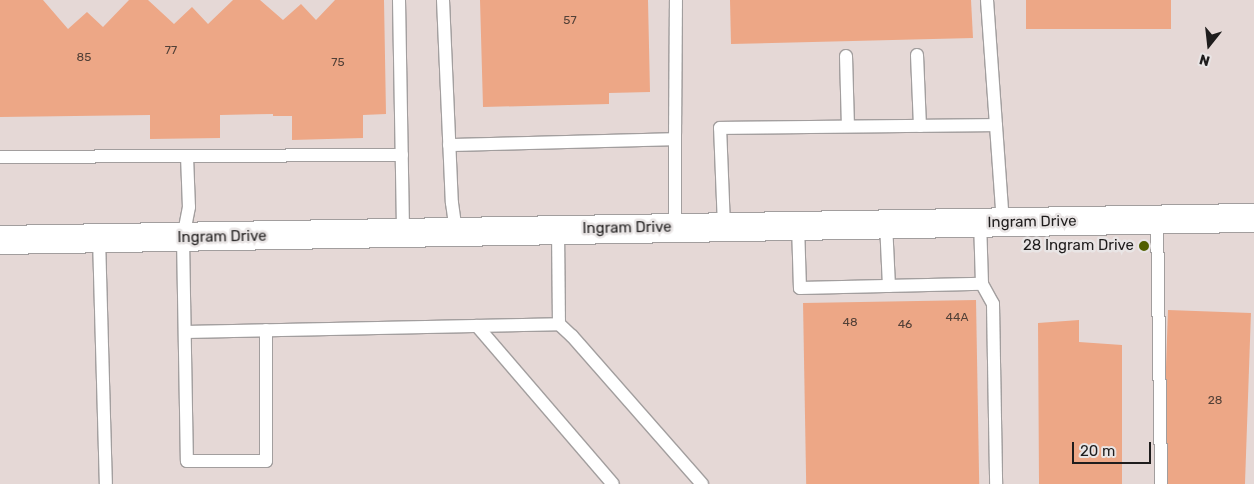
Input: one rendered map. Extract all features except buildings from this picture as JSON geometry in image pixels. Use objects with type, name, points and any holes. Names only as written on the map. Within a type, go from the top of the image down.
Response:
[{"type":"street","name":"Ingram Drive","points":[[0,240],[1254,218]]},
{"type":"lane","points":[[398,0],[403,232]]},
{"type":"lane","points":[[443,0],[449,145],[456,231]]},
{"type":"lane","points":[[675,227],[676,0]]},
{"type":"lane","points":[[987,0],[996,125],[991,222],[982,284],[992,304],[996,484]]},
{"type":"lane","points":[[917,55],[920,126]]},
{"type":"lane","points":[[846,56],[848,126]]},
{"type":"lane","points":[[724,226],[720,128],[996,125]]},
{"type":"lane","points":[[449,145],[675,139]]},
{"type":"lane","points":[[0,157],[402,155]]},
{"type":"lane","points":[[187,156],[188,207],[183,238],[187,461],[266,461],[266,330]]},
{"type":"lane","points":[[1157,220],[1161,484]]},
{"type":"lane","points":[[886,223],[888,286]]},
{"type":"lane","points":[[798,225],[800,288],[982,284]]},
{"type":"lane","points":[[558,230],[559,324]]},
{"type":"lane","points":[[99,238],[106,484]]},
{"type":"lane","points":[[185,332],[559,324],[572,336],[702,484]]},
{"type":"lane","points":[[477,326],[613,484]]},
{"type":"shaded area","points":[[0,0],[1254,0],[1254,484],[0,484]]},
{"type":"place","name":"28 Ingram Drive","points":[[1144,246]]}]
